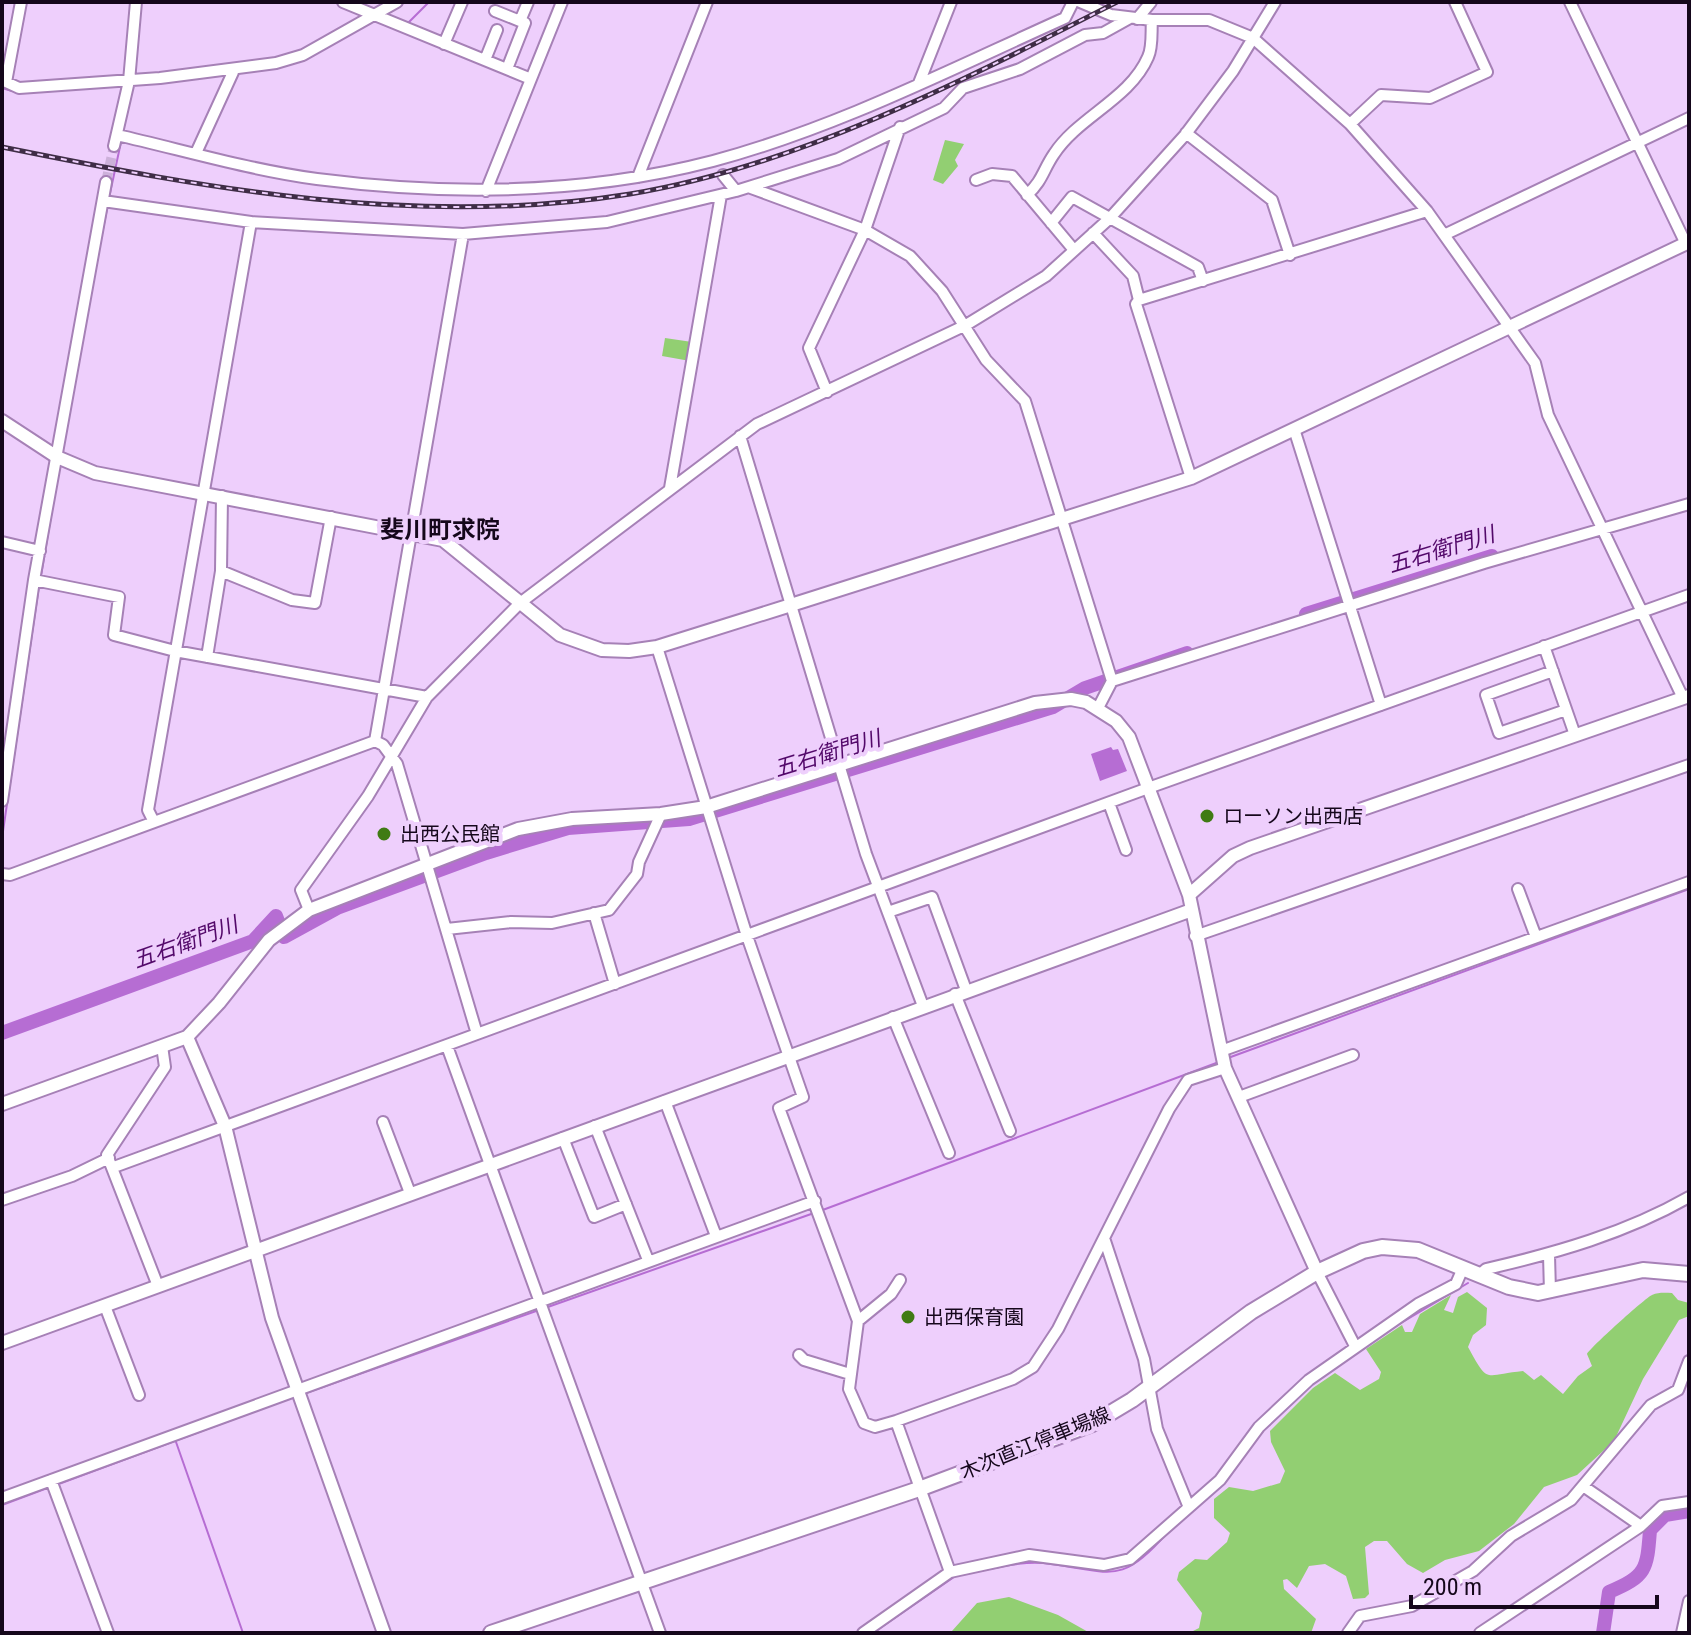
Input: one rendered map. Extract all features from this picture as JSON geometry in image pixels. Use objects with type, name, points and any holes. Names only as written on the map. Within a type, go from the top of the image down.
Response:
[{"type":"main road","name":"木次直江停車場線","points":[[491,1633],[919,1489],[1092,1424],[1148,1389],[1251,1312],[1347,1256],[1382,1247],[1418,1250],[1509,1287],[1550,1292],[1643,1270],[1689,1274]]},
{"type":"street","points":[[21,2],[6,82],[19,88],[234,70],[303,55],[397,2]]},
{"type":"street","points":[[136,2],[129,81],[116,140],[196,153],[315,179],[486,191],[561,188],[719,168],[868,108],[1065,18],[1073,2]]},
{"type":"street","points":[[343,2],[531,79]]},
{"type":"street","points":[[444,44],[462,2]]},
{"type":"street","points":[[520,21],[528,2]]},
{"type":"street","points":[[486,191],[562,2]]},
{"type":"street","points":[[638,177],[707,2]]},
{"type":"street","points":[[919,83],[951,2]]},
{"type":"street","points":[[1080,2],[1111,15],[1152,20],[1209,20],[1253,38],[1350,124],[1427,211],[1535,363],[1548,415],[1641,611],[1686,697],[1250,848],[1233,856],[1189,895]]},
{"type":"street","points":[[103,201],[251,222],[463,234],[607,222],[749,188],[838,159],[944,108],[963,88],[1020,69],[1085,35],[1103,33],[1133,18],[1151,2]]},
{"type":"street","points":[[309,910],[301,890],[368,796],[427,697],[520,603],[757,424],[966,325],[1046,276],[1110,218],[1186,133],[1275,2]]},
{"type":"street","points":[[1350,124],[1381,95],[1430,98],[1487,72],[1455,2]]},
{"type":"street","points":[[2,421],[57,457],[95,473],[443,540],[560,635],[581,644],[616,651],[657,647],[1191,478],[1295,432],[1688,243],[1570,2]]},
{"type":"street","points":[[495,11],[525,23],[507,69]]},
{"type":"street","points":[[1027,195],[1043,179],[1054,154],[1091,115],[1117,96],[1149,56],[1152,20]]},
{"type":"street","points":[[485,60],[497,30]]},
{"type":"street","points":[[196,153],[234,70]]},
{"type":"street","points":[[1446,234],[1689,118]]},
{"type":"street","points":[[827,392],[809,348],[865,230],[900,127]]},
{"type":"street","points":[[1186,133],[1272,200],[1290,255]]},
{"type":"street","points":[[719,168],[736,191]]},
{"type":"street","points":[[976,180],[992,174],[1012,176],[1074,250]]},
{"type":"street","points":[[2,801],[34,580],[106,182]]},
{"type":"street","points":[[749,188],[865,230],[910,256],[966,325],[986,360],[1025,401],[1112,681],[1098,708]]},
{"type":"street","points":[[670,488],[721,195]]},
{"type":"street","points":[[1051,223],[1072,197],[1198,267],[1203,281]]},
{"type":"street","points":[[1139,300],[1427,211]]},
{"type":"street","points":[[154,822],[148,810],[251,222]]},
{"type":"street","points":[[1093,233],[1133,276],[1139,300],[1136,304],[1191,478]]},
{"type":"street","points":[[375,741],[463,234]]},
{"type":"street","points":[[1295,432],[1381,705]]},
{"type":"street","points":[[740,436],[866,854],[923,1006]]},
{"type":"street","points":[[207,657],[221,571],[222,496]]},
{"type":"street","points":[[1112,681],[1349,605],[1689,504]]},
{"type":"street","points":[[221,571],[292,600],[315,603],[331,517]]},
{"type":"street","points":[[2,542],[40,551]]},
{"type":"street","points":[[34,580],[119,597],[114,635],[175,651],[427,697]]},
{"type":"street","points":[[2,1200],[225,1126],[1151,787],[1689,595]]},
{"type":"street","points":[[1544,646],[1575,735]]},
{"type":"street","points":[[657,647],[747,936],[803,1097],[779,1108],[858,1321],[850,1374],[853,1404],[864,1423],[875,1427],[896,1421],[1013,1379],[1033,1367],[1051,1340],[1169,1109],[1188,1080],[1225,1068]]},
{"type":"street","points":[[1553,671],[1486,695],[1490,708],[1499,733],[1566,710]]},
{"type":"street","points":[[2,1104],[187,1037],[219,1003],[269,940],[309,910],[518,829],[544,823],[661,814],[706,807],[1035,703],[1071,699],[1098,708],[1129,737],[1151,787],[1189,895],[1189,911],[1225,1068],[1317,1272],[1355,1346]]},
{"type":"street","points":[[2,874],[10,875],[375,741]]},
{"type":"street","points":[[375,741],[392,755],[429,863],[477,1034]]},
{"type":"street","points":[[1195,936],[1689,765]]},
{"type":"street","points":[[1109,803],[1126,850]]},
{"type":"street","points":[[447,929],[511,922],[552,923],[609,910],[627,891],[661,814]]},
{"type":"street","points":[[1181,871],[1193,877],[1209,877]]},
{"type":"street","points":[[1221,1051],[1689,882]]},
{"type":"street","points":[[1518,889],[1536,937]]},
{"type":"street","points":[[888,912],[932,897],[960,992],[1010,1131]]},
{"type":"street","points":[[2,1343],[253,1249],[1189,911]]},
{"type":"street","points":[[594,913],[615,984]]},
{"type":"street","points":[[893,1017],[949,1153]]},
{"type":"street","points":[[187,1037],[225,1126],[253,1249],[298,1390],[384,1633]]},
{"type":"street","points":[[158,1286],[107,1155],[139,1102],[165,1067],[162,1046]]},
{"type":"street","points":[[447,1046],[660,1633]]},
{"type":"street","points":[[1239,1097],[1353,1055]]},
{"type":"street","points":[[665,1101],[716,1236]]},
{"type":"street","points":[[383,1122],[410,1193]]},
{"type":"street","points":[[595,1126],[648,1260]]},
{"type":"street","points":[[563,1138],[594,1217],[626,1204]]},
{"type":"street","points":[[1479,1275],[1486,1269],[1549,1255],[1655,1216],[1689,1197]]},
{"type":"street","points":[[2,1498],[815,1201]]},
{"type":"street","points":[[1104,1238],[1144,1359],[1157,1429],[1188,1505]]},
{"type":"street","points":[[1549,1255],[1550,1292]]},
{"type":"street","points":[[863,1633],[950,1572],[1029,1555],[1091,1565],[1118,1563],[1142,1551],[1188,1505],[1220,1480],[1259,1427],[1329,1363],[1456,1284],[1463,1268]]},
{"type":"street","points":[[858,1321],[891,1294],[900,1280]]},
{"type":"street","points":[[105,1306],[139,1395]]},
{"type":"street","points":[[799,1355],[804,1360],[850,1374]]},
{"type":"street","points":[[1348,1633],[1360,1616],[1412,1606],[1473,1571],[1511,1536],[1562,1508],[1651,1405],[1678,1390],[1689,1361]]},
{"type":"street","points":[[896,1421],[950,1572]]},
{"type":"street","points":[[51,1480],[108,1633]]},
{"type":"street","points":[[1583,1486],[1641,1526]]},
{"type":"street","points":[[1480,1633],[1641,1526],[1662,1506],[1689,1502]]},
{"type":"street","points":[[1682,1633],[1689,1601]]},
{"type":"green space","points":[[945,140],[964,144],[955,160],[958,166],[943,184],[933,180]]},
{"type":"green space","points":[[665,338],[692,342],[690,361],[662,356]]},
{"type":"green space","points":[[1467,1292],[1487,1308],[1486,1325],[1473,1335],[1468,1347],[1484,1372],[1494,1375],[1523,1371],[1534,1380],[1541,1375],[1563,1394],[1578,1376],[1592,1366],[1587,1354],[1590,1350],[1652,1295],[1672,1293],[1678,1300],[1689,1303],[1689,1316],[1679,1320],[1643,1379],[1614,1441],[1577,1475],[1544,1487],[1514,1524],[1479,1551],[1445,1560],[1423,1573],[1407,1564],[1387,1541],[1374,1541],[1365,1547],[1369,1594],[1365,1598],[1353,1599],[1346,1576],[1325,1564],[1309,1566],[1297,1588],[1287,1579],[1283,1580],[1284,1589],[1316,1619],[1311,1633],[1189,1633],[1199,1628],[1202,1613],[1177,1580],[1179,1572],[1195,1559],[1207,1560],[1227,1542],[1230,1533],[1214,1518],[1214,1499],[1229,1487],[1253,1491],[1280,1483],[1285,1471],[1271,1442],[1270,1431],[1313,1388],[1335,1373],[1360,1390],[1379,1379],[1381,1372],[1366,1349],[1402,1325],[1405,1332],[1412,1332],[1420,1314],[1451,1295],[1444,1310],[1453,1313],[1458,1297]]},
{"type":"green space","points":[[1009,1597],[1058,1615],[1090,1633],[952,1631],[977,1603]]},
{"type":"shaded area","points":[[1111,747],[1118,749],[1127,771],[1100,781],[1091,754]]},
{"type":"waterway","points":[[407,24],[429,2]]},
{"type":"waterway","points":[[124,75],[127,50]]},
{"type":"waterway","points":[[2,88],[12,91]]},
{"type":"waterway","points":[[109,198],[121,142]]},
{"type":"waterway","points":[[99,249],[108,204]]},
{"type":"waterway","points":[[41,576],[55,492]]},
{"type":"waterway","name":"五右衛門川","points":[[1306,614],[1492,556]]},
{"type":"waterway","points":[[2,838],[39,586]]},
{"type":"waterway","name":"五右衛門川","points":[[2,1033],[253,941],[276,916],[284,937],[337,908],[486,853],[568,828],[689,819],[1053,707],[1085,688],[1187,653]]},
{"type":"waterway","points":[[1228,1058],[1689,889]]},
{"type":"waterway","points":[[820,1211],[1219,1062]]},
{"type":"waterway","points":[[545,1308],[814,1213]]},
{"type":"waterway","points":[[1647,1224],[1670,1213]]},
{"type":"waterway","points":[[1386,1332],[1468,1283]]},
{"type":"waterway","points":[[306,1393],[539,1310]]},
{"type":"waterway","points":[[56,1485],[288,1399]]},
{"type":"waterway","points":[[176,1442],[243,1633]]},
{"type":"waterway","points":[[1228,1477],[1239,1463]]},
{"type":"waterway","points":[[1197,1507],[1222,1485]]},
{"type":"waterway","points":[[2,1505],[50,1487]]},
{"type":"waterway","points":[[1603,1633],[1609,1592],[1631,1581],[1643,1570],[1650,1530],[1665,1515],[1689,1511]]},
{"type":"waterway","points":[[975,1572],[1032,1563],[1115,1571],[1138,1561],[1168,1532]]},
{"type":"waterway","points":[[873,1633],[954,1577]]},
{"type":"tunnel","points":[[106,182],[114,146]]},
{"type":"railway","points":[[2,147],[236,189],[393,205],[472,207],[551,203],[630,194],[693,181],[819,141],[941,89],[1117,2]]},
{"type":"place","name":"ローソン出西店","points":[[1207,816]]},
{"type":"place","name":"出西公民館","points":[[384,834]]},
{"type":"place","name":"出西保育園","points":[[908,1317]]},
{"type":"district","name":"斐川町求院","points":[[440,530]]}]
